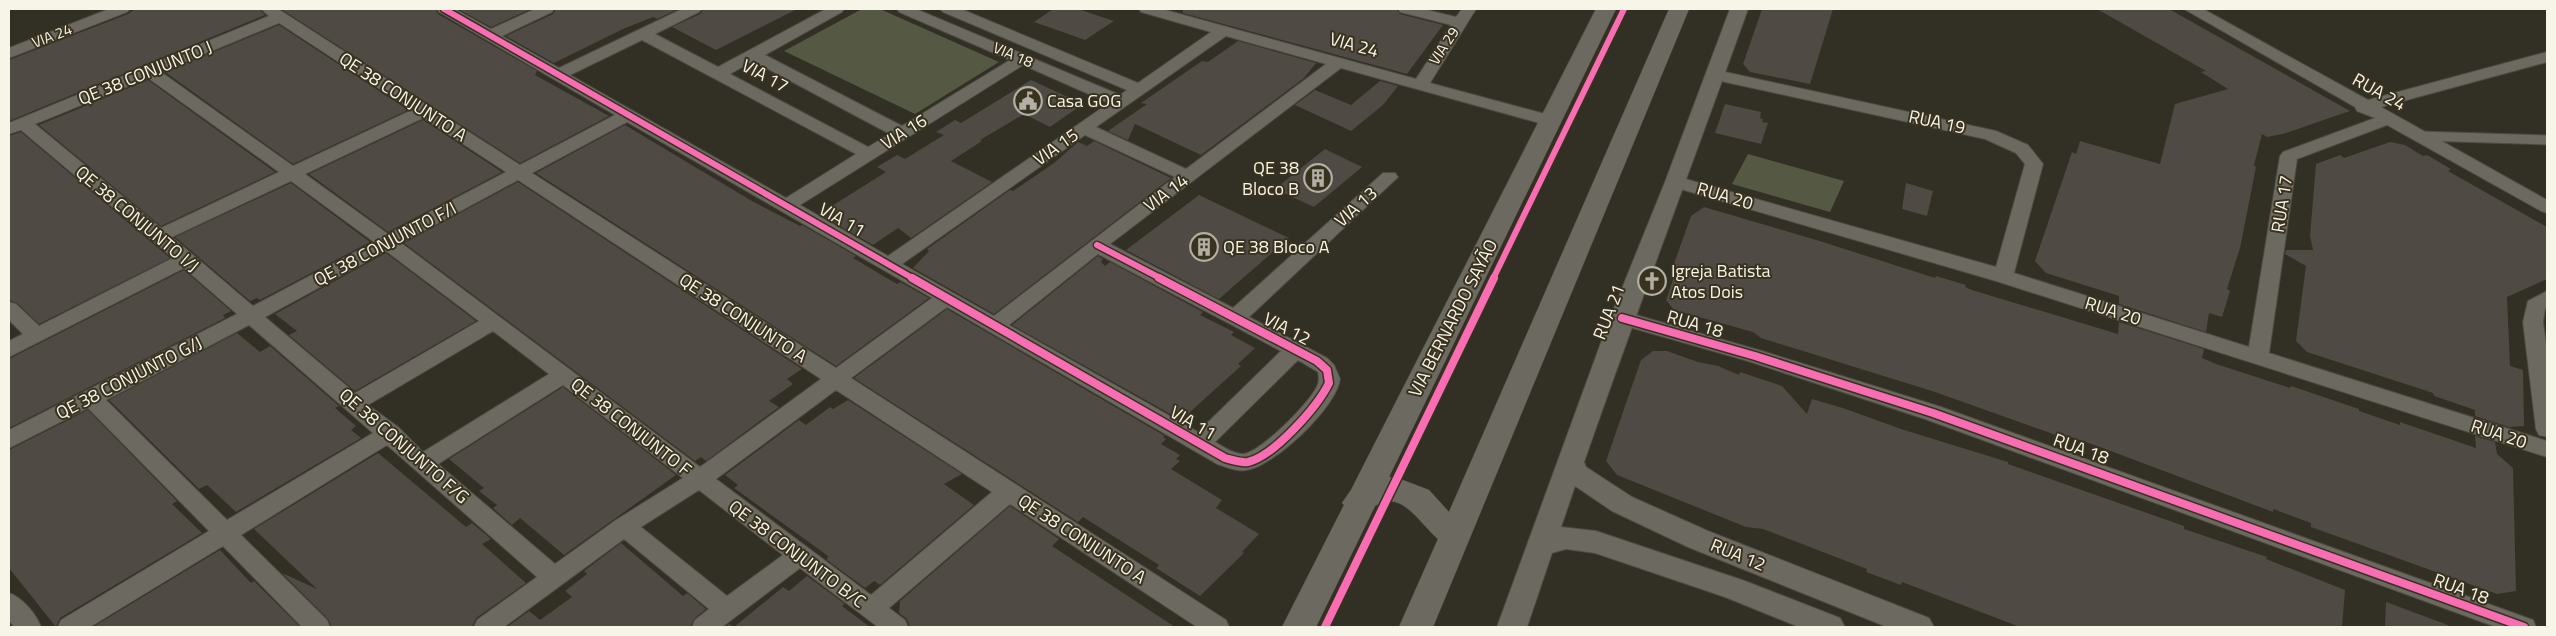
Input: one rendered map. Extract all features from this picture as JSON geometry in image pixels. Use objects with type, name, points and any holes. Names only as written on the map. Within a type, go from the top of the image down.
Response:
[{"type":"main road","name":"VIA BERNARDO SAYÃO","points":[[1299,627],[1358,504],[1490,246],[1606,9]]},
{"type":"main road","points":[[1416,627],[1679,9]]},
{"type":"main road","points":[[1358,504],[1365,494],[1374,490],[1389,489],[1404,492],[1426,506],[1430,513],[1456,535]]},
{"type":"street","name":"VIA 24","points":[[9,53],[122,9]]},
{"type":"street","name":"VIA 11","points":[[444,9],[1225,458]]},
{"type":"street","points":[[491,35],[547,9]]},
{"type":"street","points":[[559,74],[694,9]]},
{"type":"street","points":[[718,74],[837,9]]},
{"type":"street","name":"VIA 18","points":[[904,9],[1122,102]]},
{"type":"street","name":"VIA 18","points":[[948,9],[1139,89]]},
{"type":"street","name":"VIA 24","points":[[1146,9],[1550,121]]},
{"type":"street","points":[[1194,22],[1208,9]]},
{"type":"street","points":[[1405,9],[1460,22]]},
{"type":"street","name":"VIA 29","points":[[1420,84],[1469,9]]},
{"type":"street","name":"RUA 21","points":[[1512,627],[1543,545],[1622,318],[1676,182],[1739,9]]},
{"type":"street","name":"RUA 24","points":[[2192,9],[2363,107],[2547,208]]},
{"type":"street","name":"QE 38 CONJUNTO J","points":[[16,126],[149,71],[274,13]]},
{"type":"street","name":"QE 38 CONJUNTO A","points":[[274,13],[1217,627]]},
{"type":"street","name":"VIA 15","points":[[889,264],[1224,30]]},
{"type":"street","name":"VIA 17","points":[[643,34],[870,154]]},
{"type":"street","name":"VIA 17","points":[[752,54],[902,134]]},
{"type":"street","points":[[2363,107],[2547,57]]},
{"type":"street","name":"VIA 16","points":[[787,205],[1022,59]]},
{"type":"street","name":"VIA 14","points":[[994,326],[1097,245],[1339,62]]},
{"type":"street","name":"QE 38 CONJUNTO F","points":[[149,71],[293,173],[564,374],[698,480]]},
{"type":"street","name":"RUA 19","points":[[1716,75],[1990,134],[2026,153],[2032,158],[2034,164],[2003,276]]},
{"type":"street","points":[[160,236],[424,111]]},
{"type":"street","name":"QE 38 CONJUNTO F/I","points":[[250,316],[629,114]]},
{"type":"street","name":"RUA 17","points":[[2258,356],[2289,156],[2387,119]]},
{"type":"street","name":"QE 38 CONJUNTO I/J","points":[[16,126],[160,236],[250,316]]},
{"type":"street","points":[[1083,128],[1188,176]]},
{"type":"street","name":"VIA 13","points":[[1234,319],[1389,177]]},
{"type":"street","name":"RUA 20","points":[[1676,182],[2003,276],[2547,449]]},
{"type":"street","name":"VIA 12","points":[[1097,245],[1325,366],[1329,374],[1326,390],[1318,402],[1265,454],[1243,463],[1225,458]]},
{"type":"street","points":[[9,350],[187,259]]},
{"type":"street","points":[[486,627],[624,526],[698,480],[946,298]]},
{"type":"street","points":[[2547,298],[2535,306],[2533,322],[2547,429]]},
{"type":"street","points":[[9,309],[37,336]]},
{"type":"street","name":"QE 38 CONJUNTO G/J","points":[[9,440],[250,316]]},
{"type":"street","name":"QE 38 CONJUNTO F/G","points":[[250,316],[424,462],[555,578]]},
{"type":"street","name":"RUA 18","points":[[1622,318],[1755,356],[1952,420],[2524,627]]},
{"type":"street","points":[[354,403],[493,322]]},
{"type":"street","points":[[1200,444],[1295,350]]},
{"type":"street","name":"QE 38 CONJUNTO F","points":[[424,462],[564,374]]},
{"type":"street","points":[[92,398],[318,627]]},
{"type":"street","points":[[70,627],[390,434]]},
{"type":"street","name":"RUA 12","points":[[1571,463],[1577,474],[1622,504],[1698,539],[1918,627]]},
{"type":"street","name":"QE 38 CONJUNTO B/C","points":[[698,480],[896,627]]},
{"type":"street","points":[[871,609],[1009,491]]},
{"type":"street","points":[[624,526],[726,609]]},
{"type":"street","name":"RUA 12","points":[[1543,545],[1556,539],[1566,538],[1596,542],[1734,589],[1830,627]]},
{"type":"street","points":[[704,627],[799,556]]},
{"type":"street","points":[[9,603],[29,627]]},
{"type":"lane","points":[[2418,136],[2547,140]]},
{"type":"green space","points":[[862,9],[880,9],[999,62],[915,114],[784,51]]},
{"type":"green space","points":[[1748,154],[1844,181],[1830,212],[1732,184]]},
{"type":"building","points":[[135,9],[259,9],[265,15],[9,121],[9,60],[128,14]]},
{"type":"building","points":[[281,9],[435,9],[438,14],[537,71],[535,75],[609,116],[520,163]]},
{"type":"building","points":[[458,9],[531,9],[491,27]]},
{"type":"building","points":[[556,9],[678,9],[657,19],[653,17],[623,29],[554,63],[506,36],[553,14]]},
{"type":"building","points":[[704,9],[797,9],[716,50],[672,27],[700,14]]},
{"type":"building","points":[[1053,9],[1078,9],[1114,21],[1085,40],[1034,22]]},
{"type":"building","points":[[1183,9],[1396,9],[1400,14],[1443,25],[1407,74],[1183,13]]},
{"type":"building","points":[[1762,9],[1833,9],[1810,84],[1750,72],[1743,64]]},
{"type":"building","points":[[2097,9],[2169,9],[2350,111],[2283,134],[2267,137],[2262,134],[2254,165],[2256,167],[2240,248],[2227,289],[2230,291],[2222,317],[2209,313],[2206,332],[2119,304],[2119,296],[2046,273],[2035,261],[2072,152],[2076,154],[2080,141],[2160,164],[2175,104],[2228,89],[2201,72],[2206,71]]},
{"type":"building","points":[[279,25],[408,110],[293,164],[165,72]]},
{"type":"building","points":[[1238,41],[1316,63],[1304,78],[1201,155],[1135,124],[1128,140],[1108,131],[1147,104],[1141,103],[1202,61],[1208,62]]},
{"type":"building","points":[[148,80],[275,172],[161,226],[39,125]]},
{"type":"building","points":[[1031,80],[1083,104],[1050,127],[1024,114],[980,140],[982,141],[951,161],[992,182],[911,238],[898,228],[873,245],[819,214],[886,172],[877,167],[897,155],[905,159],[944,135],[936,132],[955,120],[961,123]]},
{"type":"building","points":[[1380,81],[1398,86],[1383,105],[1351,131],[1295,105],[1315,90],[1351,105]]},
{"type":"building","points":[[1725,104],[1761,112],[1760,118],[1763,119],[1762,122],[1768,123],[1761,144],[1715,133]]},
{"type":"building","points":[[423,120],[502,172],[388,232],[309,174]]},
{"type":"building","points":[[625,125],[752,201],[800,226],[802,225],[856,256],[853,258],[897,284],[900,282],[929,298],[836,366],[536,173]]},
{"type":"building","points":[[21,132],[170,258],[39,324],[17,303],[9,300],[9,136]]},
{"type":"building","points":[[1094,141],[1171,178],[994,314],[913,268],[929,251],[927,249],[1010,190],[1013,191],[1054,163],[1078,142],[1087,146]]},
{"type":"building","points":[[2390,142],[2405,145],[2423,156],[2427,155],[2451,169],[2448,171],[2547,227],[2547,279],[2507,297],[2510,366],[2523,370],[2524,426],[2509,427],[2475,416],[2475,410],[2434,396],[2433,393],[2307,352],[2296,341],[2306,266],[2285,254],[2286,250],[2313,250],[2310,236],[2316,164],[2340,155],[2344,158]]},
{"type":"building","name":"QE 38 Bloco B","points":[[1325,149],[1362,167],[1314,207],[1275,189]]},
{"type":"building","points":[[518,182],[802,369],[787,379],[793,384],[769,401],[779,407],[706,461],[701,457],[695,461],[404,243]]},
{"type":"building","points":[[291,183],[370,242],[260,300],[257,298],[250,301],[175,237]]},
{"type":"building","points":[[1906,183],[1933,191],[1927,216],[1902,209]]},
{"type":"building","name":"QE 38 Bloco A","points":[[1199,195],[1289,238],[1219,299],[1126,250]]},
{"type":"building","points":[[1704,207],[1823,242],[1935,278],[1936,276],[1966,285],[1965,287],[1972,290],[2118,334],[2119,322],[2204,349],[2202,358],[2216,364],[2290,388],[2291,386],[2400,425],[2400,422],[2476,448],[2475,436],[2495,442],[2497,454],[2513,468],[2516,591],[2497,594],[2311,527],[2311,523],[2273,509],[2273,512],[2100,447],[2068,436],[2067,439],[1935,392],[1761,338],[1753,332],[1674,310],[1666,300],[1675,274],[1671,272],[1691,216]]},
{"type":"building","points":[[386,253],[476,321],[355,391],[289,335],[297,331],[275,314]]},
{"type":"building","points":[[1098,256],[1103,259],[1101,262],[1105,266],[1110,262],[1203,312],[1200,315],[1234,332],[1231,335],[1255,348],[1238,364],[1241,366],[1181,420],[1012,325]]},
{"type":"building","points":[[184,270],[231,311],[223,315],[225,318],[9,428],[9,359]]},
{"type":"building","points":[[947,309],[1165,436],[1163,437],[1166,439],[1161,444],[1180,455],[1176,459],[1180,461],[1171,469],[1222,500],[1216,508],[1259,534],[1242,552],[1244,553],[1200,596],[1156,568],[1159,565],[1083,517],[1078,522],[854,378]]},
{"type":"building","points":[[237,333],[260,352],[270,346],[339,406],[335,408],[356,426],[351,430],[361,438],[236,512],[207,485],[199,489],[109,400]]},
{"type":"building","points":[[1653,351],[1667,351],[1698,362],[1718,366],[1739,375],[1740,372],[1782,386],[1807,414],[1812,399],[1843,408],[1904,430],[2008,462],[2008,464],[2184,526],[2184,529],[2267,557],[2266,559],[2345,590],[2342,627],[2020,627],[1902,582],[1901,585],[1866,572],[1867,569],[1763,529],[1746,527],[1617,475],[1606,461],[1641,360]]},
{"type":"building","points":[[563,387],[676,475],[564,555],[520,518],[512,525],[493,508],[497,505],[479,491],[484,488],[449,459]]},
{"type":"building","points":[[848,400],[962,474],[944,484],[974,505],[880,585],[874,581],[865,588],[827,560],[828,556],[734,488],[738,485],[725,475],[799,420],[806,425],[830,407],[833,409]]},
{"type":"building","points":[[88,410],[177,501],[172,504],[202,533],[60,618],[56,627],[9,568],[9,450]]},
{"type":"building","points":[[378,453],[466,527],[472,523],[491,539],[482,544],[526,583],[476,618],[472,627],[332,627],[328,619],[282,573],[317,589],[254,529]]},
{"type":"building","points":[[1010,506],[1059,539],[1052,546],[1175,627],[910,627],[907,619],[899,613],[900,601]]},
{"type":"building","points":[[621,543],[683,596],[687,593],[706,609],[694,619],[690,627],[507,627],[529,611],[540,620],[572,597],[565,591],[587,574],[584,571]]},
{"type":"building","points":[[220,550],[251,583],[254,581],[300,627],[93,627]]},
{"type":"building","points":[[807,576],[845,604],[842,606],[870,627],[734,627],[783,587],[789,591]]},
{"type":"building","points":[[2386,602],[2448,625],[2448,627],[2385,627]]},
{"type":"cycle path","points":[[444,9],[1225,458],[1244,462],[1259,457],[1295,427],[1325,391],[1329,383],[1329,376],[1325,367],[1317,361],[1097,245]]},
{"type":"cycle path","points":[[1325,627],[1624,9]]},
{"type":"cycle path","points":[[1622,318],[1755,356],[1933,413],[2524,627]]},
{"type":"place","name":"Casa GOG","points":[[1028,101]]},
{"type":"place","name":"QE 38 Bloco B","points":[[1318,178]]},
{"type":"place","name":"QE 38 Bloco A","points":[[1204,247]]},
{"type":"place","name":"Igreja Batista Atos Dois","points":[[1652,281]]}]
